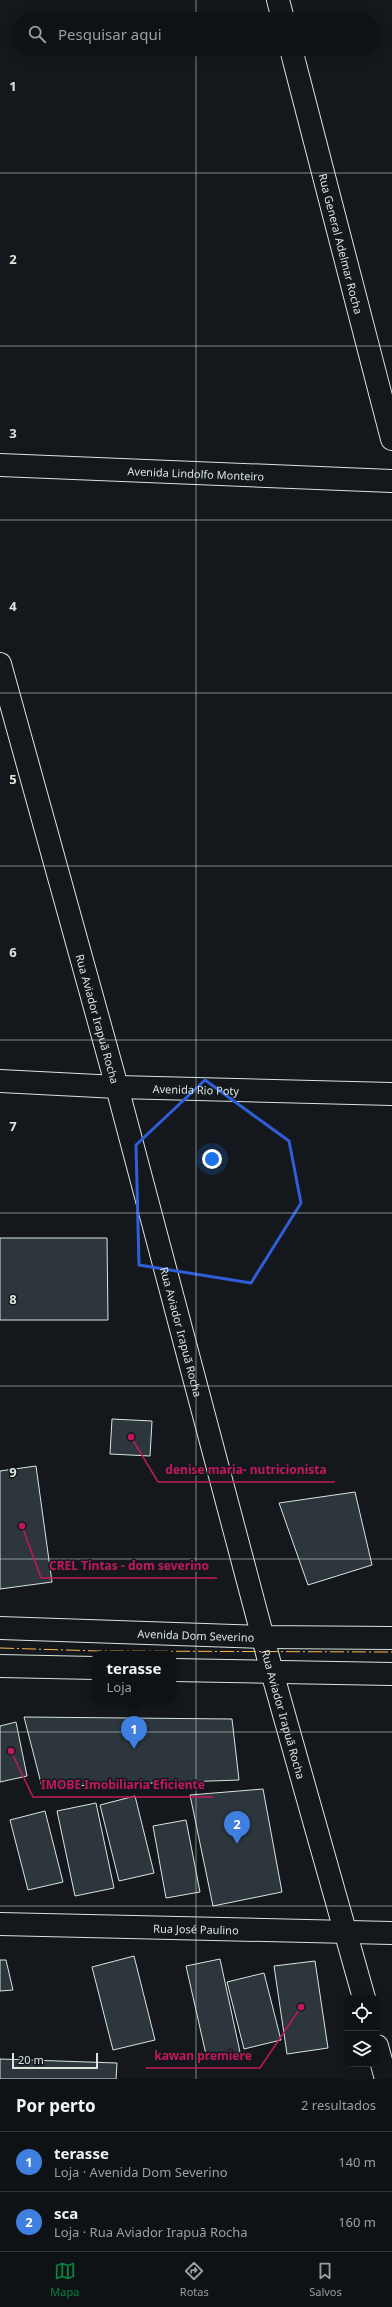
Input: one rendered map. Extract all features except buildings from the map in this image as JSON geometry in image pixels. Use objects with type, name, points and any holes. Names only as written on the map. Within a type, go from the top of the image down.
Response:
[{"type":"street","points":[[278,0],[281,12]]},
{"type":"street","name":"Rua General Adelmar Rocha","points":[[293,56],[392,439]]},
{"type":"street","name":"Avenida Lindolfo Monteiro","points":[[0,466],[392,481]]},
{"type":"street","name":"Rua Aviador Irapuã Rocha","points":[[0,664],[117,1087],[264,1637],[272,1672],[363,1995]]},
{"type":"street","name":"Avenida Rio Poty","points":[[0,1081],[117,1087],[392,1094]]},
{"type":"street","name":"Avenida Dom Severino","points":[[0,1628],[264,1637],[392,1638]]},
{"type":"street","points":[[0,1666],[92,1668]]},
{"type":"street","points":[[176,1670],[392,1674]]},
{"type":"street","name":"Rua José Paulino","points":[[0,1924],[392,1933]]},
{"type":"street","points":[[380,2057],[386,2079]]},
{"type":"highlighted area","points":[[205,1080],[289,1141],[301,1203],[251,1283],[139,1265],[136,1145]]},
{"type":"power","points":[[0,1648],[99,1651]]},
{"type":"power","points":[[176,1651],[392,1652]]},
{"type":"place","name":"denise maria- nutricionista","points":[[131,1437]]},
{"type":"place","name":"CREL Tintas - dom severino","points":[[22,1526]]},
{"type":"place","name":"terasse","points":[[134,1749]]},
{"type":"place","name":"IMOBE Imobiliaria Eficiente","points":[[11,1751]]},
{"type":"place","name":"sca","points":[[237,1844]]},
{"type":"place","name":"kawan premiere","points":[[301,2007]]}]
